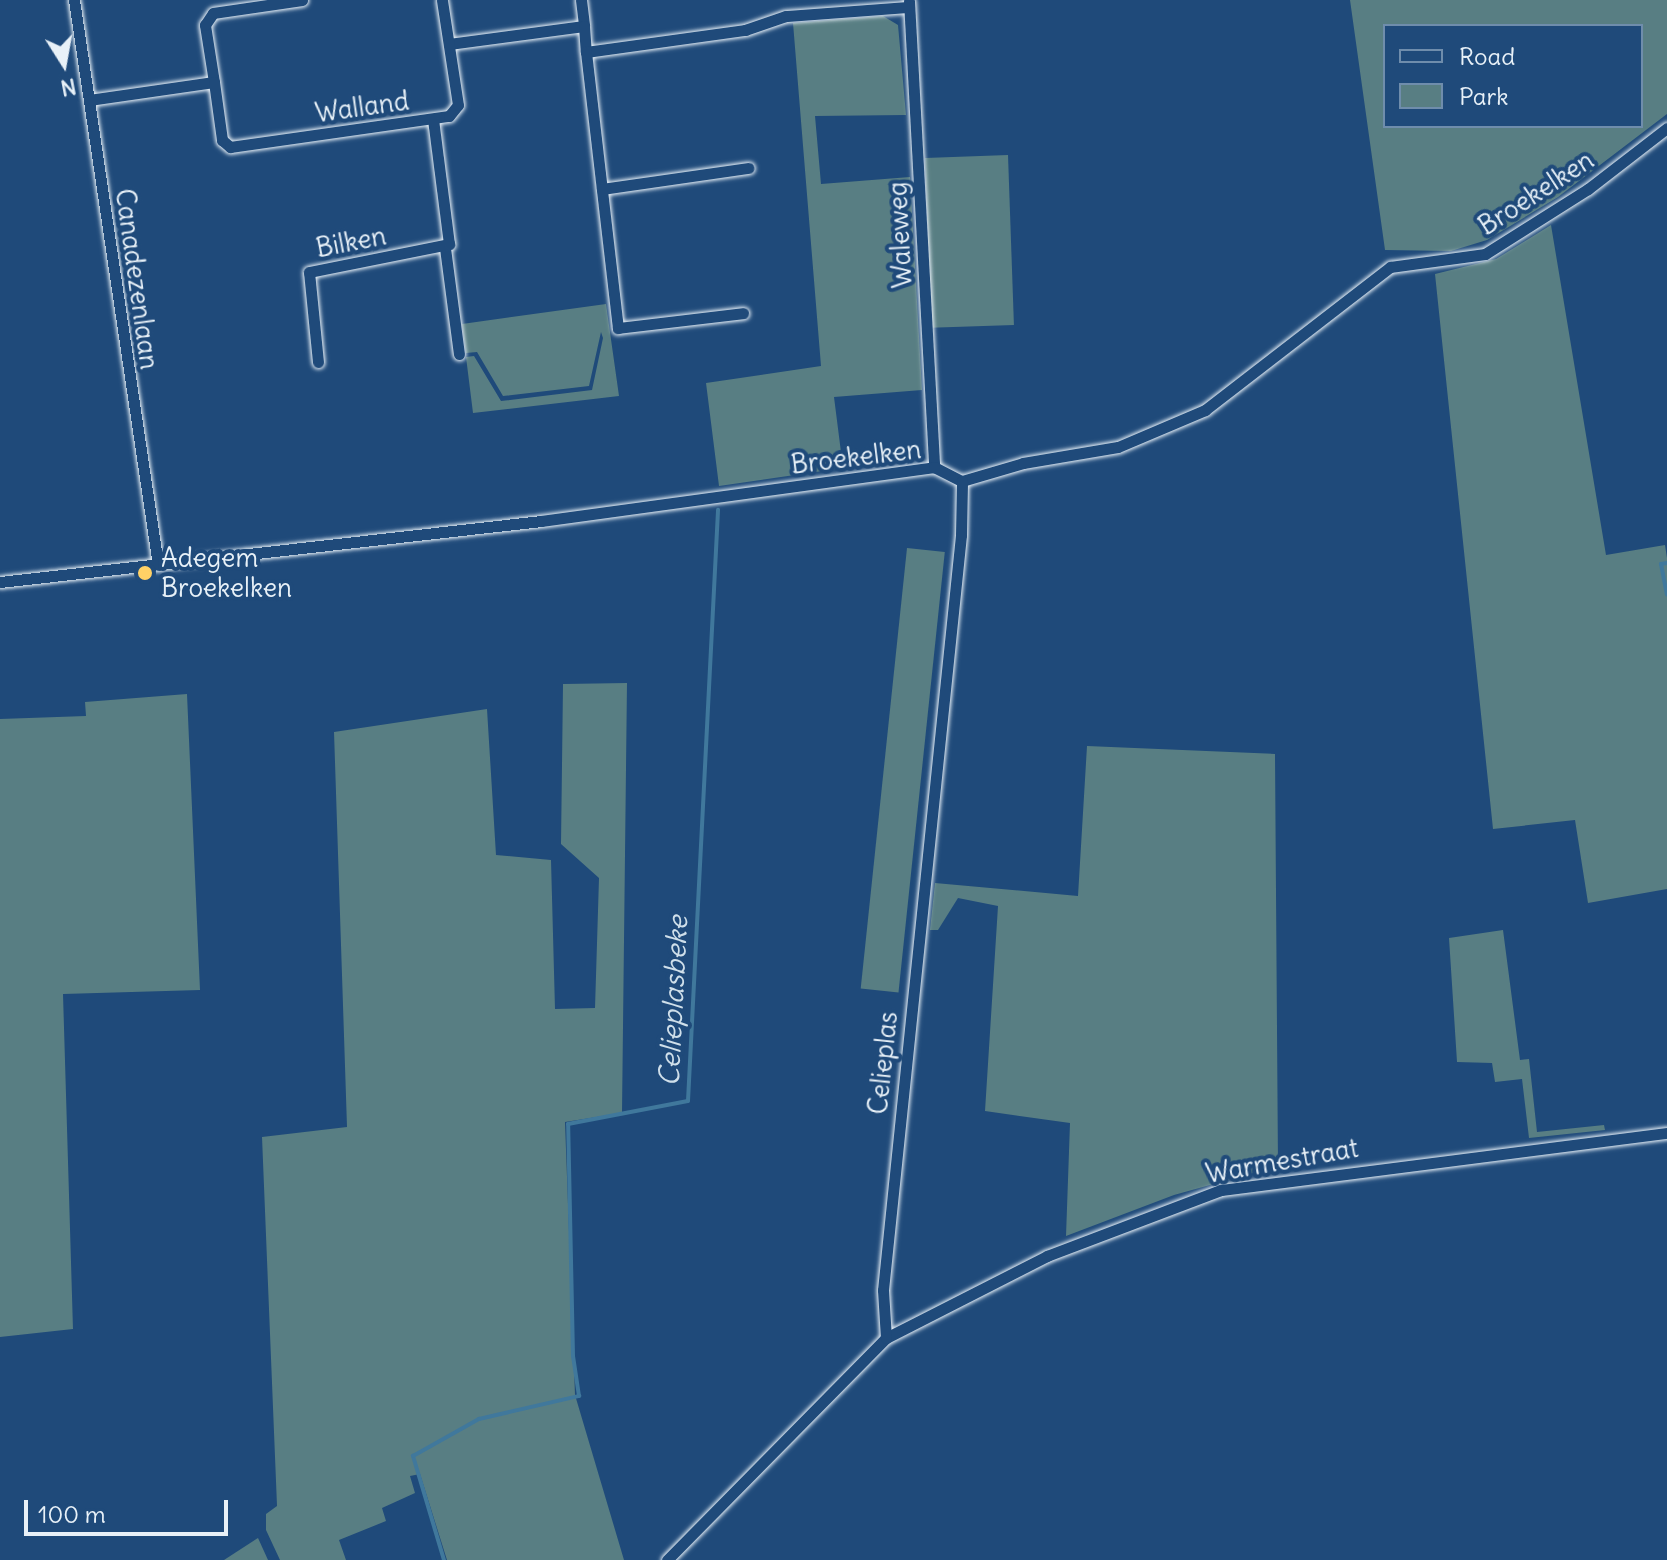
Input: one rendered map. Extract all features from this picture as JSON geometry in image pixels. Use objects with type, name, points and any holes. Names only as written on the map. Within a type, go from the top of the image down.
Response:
[{"type":"street","name":"Canadezenlaan","points":[[74,0],[158,565]]},
{"type":"street","name":"Walland","points":[[302,0],[213,13],[205,25],[222,140],[230,147],[449,116],[458,105],[442,0]]},
{"type":"street","points":[[581,0],[618,328],[743,313]]},
{"type":"street","points":[[586,52],[745,30],[786,16],[909,3]]},
{"type":"street","name":"Waleweg","points":[[909,3],[934,467]]},
{"type":"street","points":[[449,44],[584,26]]},
{"type":"street","points":[[89,100],[214,82]]},
{"type":"street","points":[[433,119],[450,239],[445,248],[459,354]]},
{"type":"street","name":"Broekelken","points":[[0,582],[158,565],[934,467],[962,481],[1023,463],[1118,447],[1177,426],[1255,375],[1380,273],[1402,264],[1454,262],[1492,250],[1588,189],[1667,128]]},
{"type":"street","points":[[602,189],[748,168]]},
{"type":"street","name":"Bilken","points":[[318,362],[306,283],[309,272],[445,248]]},
{"type":"street","name":"Celieplas","points":[[886,1338],[883,1290],[961,535],[962,481]]},
{"type":"street","name":"Warmestraat","points":[[886,1338],[1060,1250],[1221,1190],[1667,1133]]},
{"type":"street","points":[[667,1560],[886,1338]]},
{"type":"green space","points":[[1350,0],[1667,0],[1667,114],[1558,197],[1487,240],[1451,251],[1385,250]]},
{"type":"green space","points":[[883,16],[898,25],[906,115],[815,116],[821,184],[910,177],[922,390],[834,397],[843,468],[719,486],[706,383],[821,366],[793,23]]},
{"type":"green space","points":[[1008,155],[1014,325],[931,328],[925,158]]},
{"type":"green space","points":[[1551,225],[1606,555],[1665,545],[1667,558],[1667,889],[1588,903],[1575,820],[1493,829],[1435,274],[1496,259]]},
{"type":"green space","points":[[606,304],[619,396],[473,413],[466,357],[474,356],[501,401],[592,390],[603,338],[601,332],[589,386],[503,396],[477,352],[466,353],[462,324]]},
{"type":"green space","points":[[907,548],[945,552],[898,993],[861,989]]},
{"type":"green space","points":[[627,683],[622,1113],[565,1122],[575,1395],[624,1560],[447,1560],[420,1474],[410,1476],[415,1493],[382,1508],[386,1521],[339,1540],[346,1560],[280,1560],[266,1530],[266,1514],[277,1506],[262,1137],[347,1127],[334,732],[487,709],[496,855],[551,860],[555,1009],[595,1008],[599,878],[561,844],[563,684]]},
{"type":"green space","points":[[187,694],[200,990],[63,994],[73,1329],[0,1337],[0,719],[86,716],[85,702]]},
{"type":"green space","points":[[1087,746],[1275,754],[1278,1166],[1174,1195],[1066,1236],[1070,1123],[985,1111],[998,906],[958,898],[938,930],[930,930],[935,883],[1078,896]]},
{"type":"green space","points":[[1503,930],[1520,1060],[1529,1059],[1537,1132],[1604,1125],[1605,1130],[1529,1138],[1522,1079],[1495,1082],[1492,1063],[1457,1062],[1449,938]]},
{"type":"green space","points":[[258,1538],[268,1560],[224,1560]]},
{"type":"waterway","name":"Celieplasbeke","points":[[444,1560],[413,1456],[479,1419],[579,1396],[573,1356],[568,1124],[688,1101],[718,510]]},
{"type":"waterway","points":[[1667,563],[1661,564],[1667,594]]},
{"type":"place","name":"Adegem Broekelken","points":[[145,573]]}]
